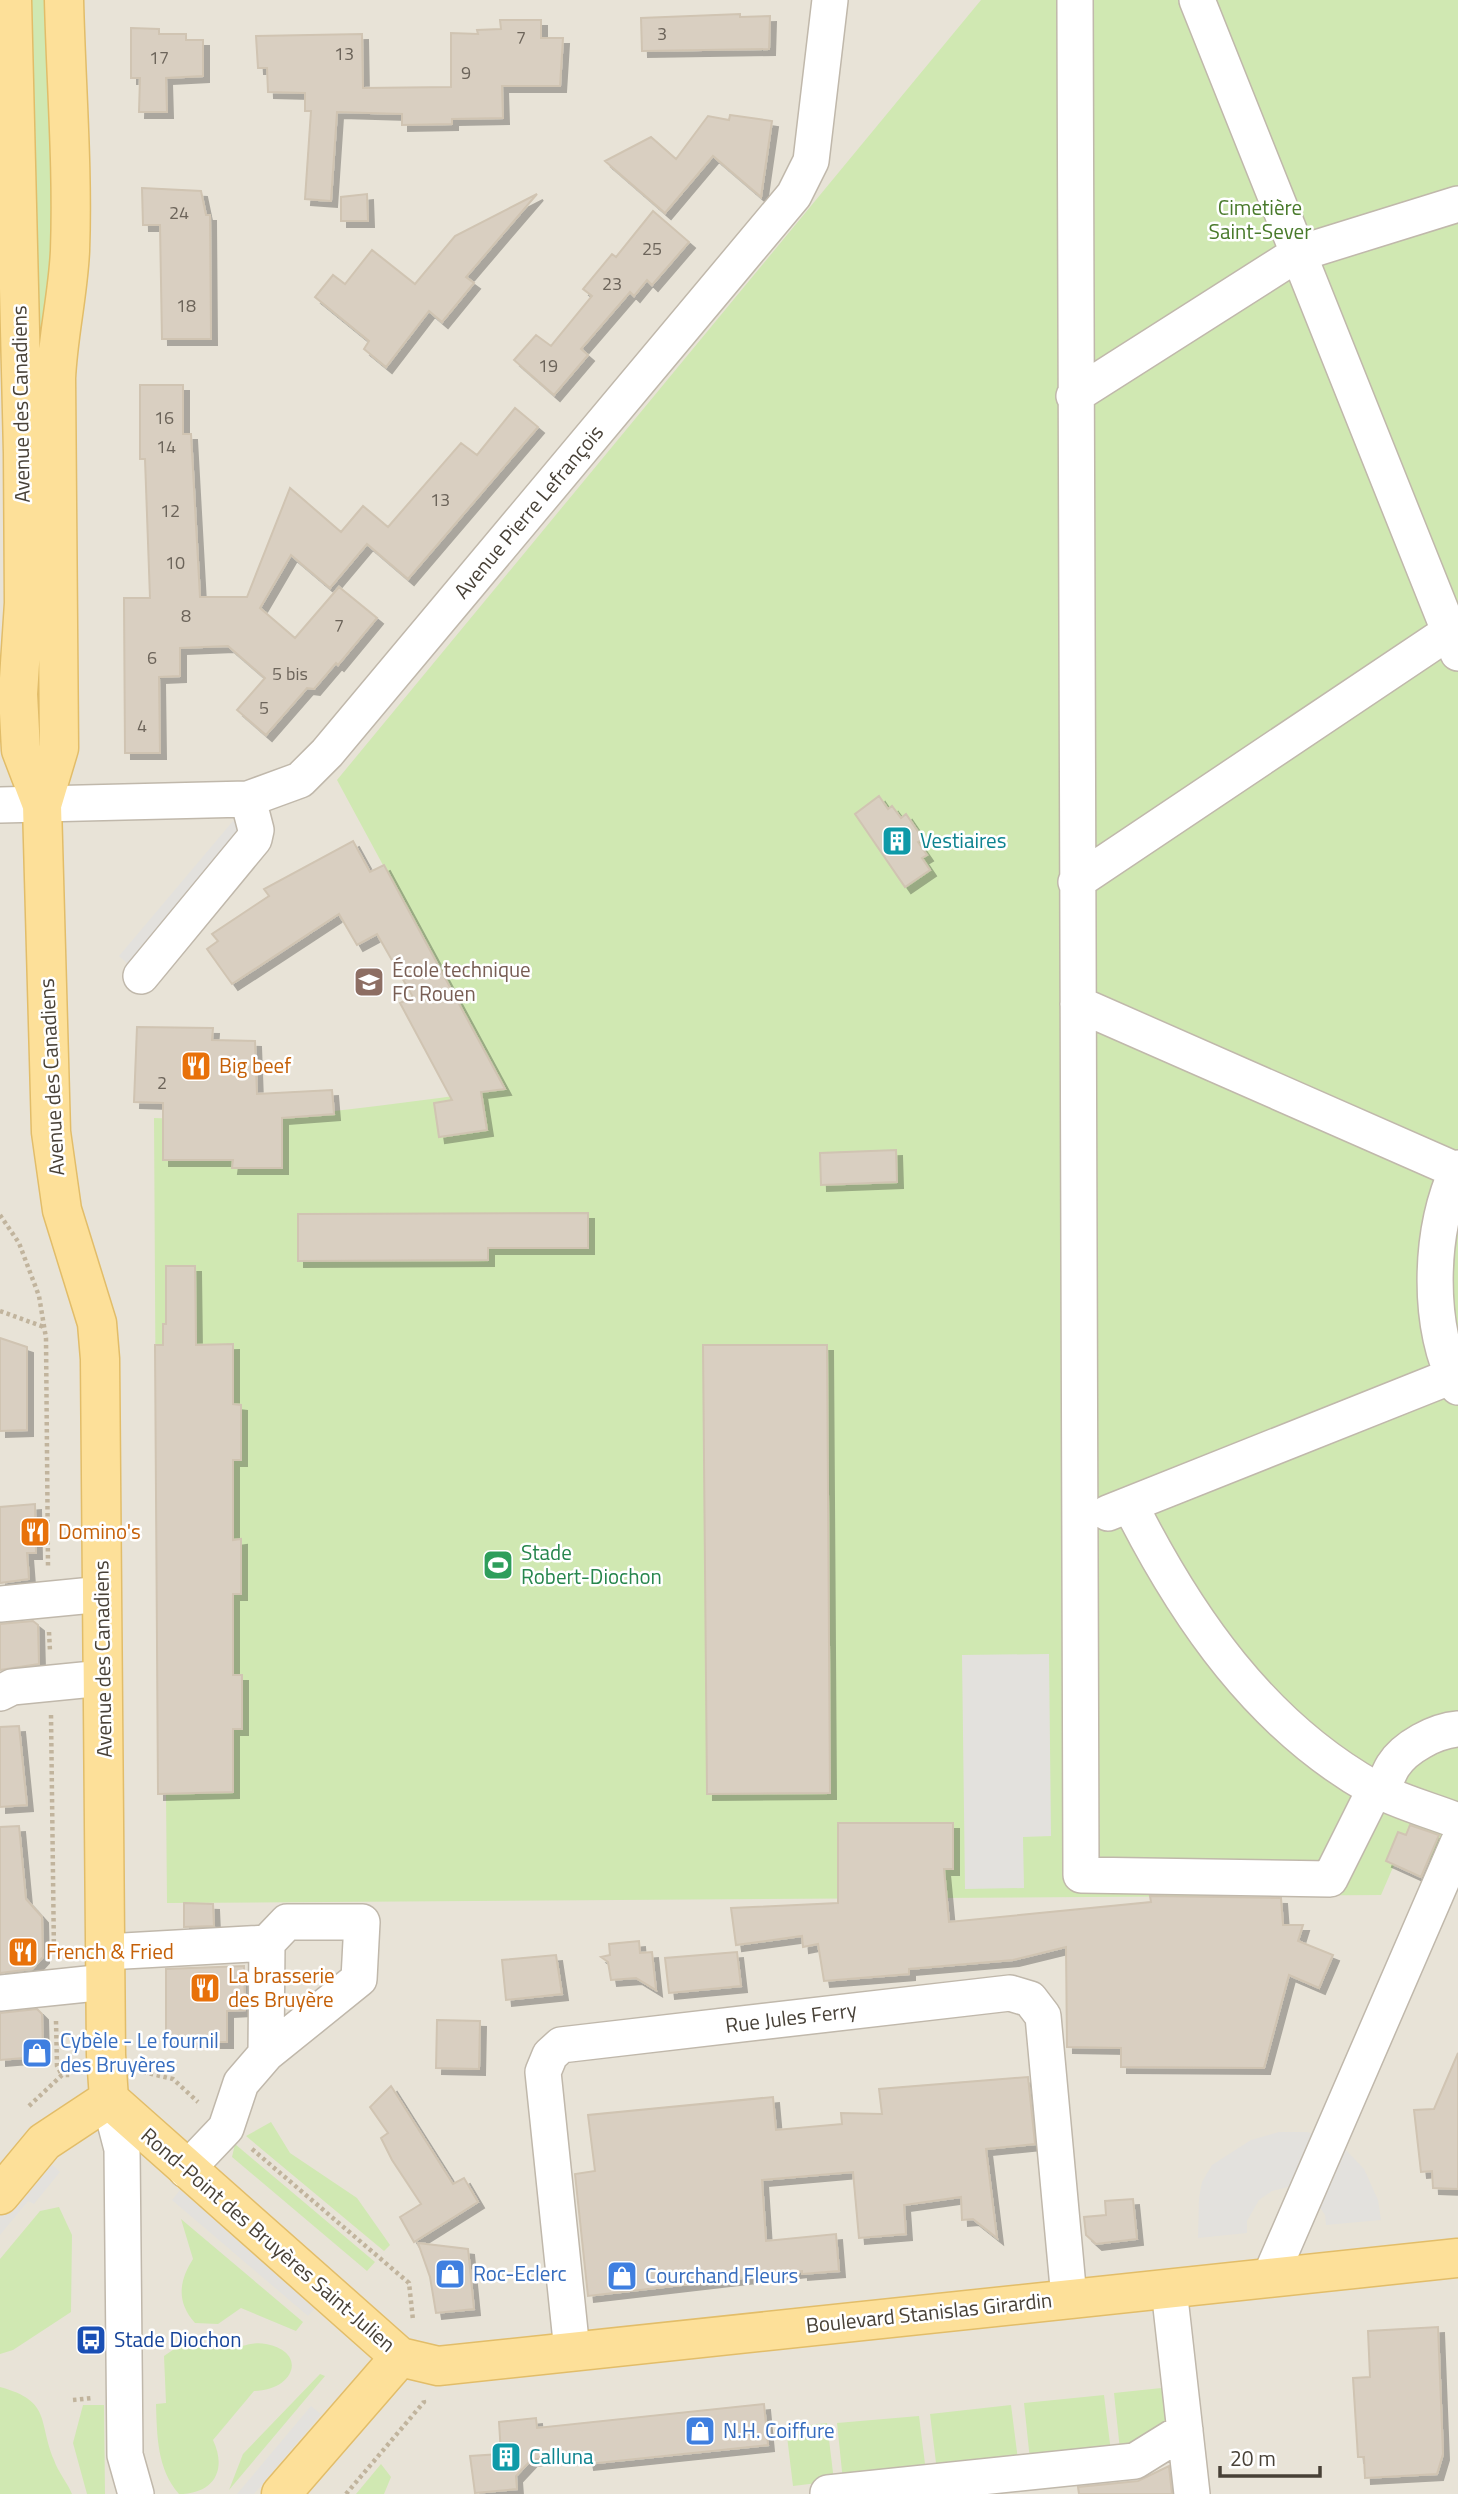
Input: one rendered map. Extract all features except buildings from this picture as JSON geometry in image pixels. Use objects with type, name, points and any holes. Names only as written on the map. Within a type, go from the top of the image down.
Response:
[{"type":"main road","name":"Avenue des Canadiens","points":[[12,0],[23,453],[24,603],[18,694],[21,750],[42,805]]},
{"type":"main road","name":"Avenue des Canadiens","points":[[64,0],[70,247],[68,299],[57,348],[56,378],[59,748],[42,805],[51,1132],[62,1210],[97,1323],[109,2099]]},
{"type":"main road","name":"Rond-Point des Bruyères Saint-Julien","points":[[109,2099],[400,2357],[281,2494]]},
{"type":"main road","points":[[0,2195],[44,2142],[109,2099]]},
{"type":"main road","name":"Boulevard Stanislas Girardin","points":[[400,2357],[438,2366],[1458,2258]]},
{"type":"street","name":"Avenue Pierre Lefrançois","points":[[0,805],[248,799],[300,780],[327,753],[794,195],[811,161],[830,0]]},
{"type":"street","points":[[1075,0],[1074,396],[1081,1875],[1330,1879],[1393,1765],[1419,1742],[1448,1730],[1458,1729]]},
{"type":"street","points":[[1076,882],[1453,643],[1197,0]]},
{"type":"street","points":[[1074,396],[1297,254],[1458,204]]},
{"type":"street","points":[[141,976],[254,839],[256,830],[248,799]]},
{"type":"street","points":[[1078,1004],[1457,1170],[1437,1238],[1435,1308],[1455,1382],[1081,1522]]},
{"type":"street","points":[[1130,1505],[1161,1566],[1207,1636],[1266,1708],[1327,1759],[1378,1790],[1458,1821]]},
{"type":"street","points":[[0,1604],[103,1594]]},
{"type":"street","points":[[0,1693],[12,1687],[103,1678]]},
{"type":"street","points":[[1270,2277],[1458,1843]]},
{"type":"street","points":[[0,1993],[106,1967],[267,1943],[287,1922],[362,1922],[359,1979],[266,2054],[241,2083],[226,2127],[186,2170]]},
{"type":"street","points":[[266,2054],[267,1943]]},
{"type":"street","name":"Rue Jules Ferry","points":[[572,2351],[543,2072],[550,2055],[561,2045],[1010,1993],[1030,1999],[1043,2016],[1069,2298]]},
{"type":"street","points":[[109,2099],[122,2149],[124,2431],[127,2464],[136,2494]]},
{"type":"street","points":[[1168,2289],[1192,2494]]},
{"type":"street","points":[[828,2493],[1135,2461],[1185,2430]]},
{"type":"path","points":[[0,1215],[19,1243],[39,1296],[44,1327],[48,1577]]},
{"type":"path","points":[[0,1311],[44,1327]]},
{"type":"path","points":[[49,1630],[55,1968]]},
{"type":"path","points":[[56,2014],[57,2066],[62,2075]]},
{"type":"shaded area","points":[[0,0],[1458,0],[1458,2494],[0,2494]]},
{"type":"shaded area","points":[[233,821],[254,839],[141,976],[119,956]]},
{"type":"shaded area","points":[[1049,1654],[1051,1836],[1023,1837],[1024,1888],[965,1889],[962,1655]]},
{"type":"shaded area","points":[[1279,2132],[1307,2132],[1330,2139],[1346,2150],[1364,2169],[1378,2200],[1381,2220],[1326,2225],[1325,2215],[1313,2197],[1288,2187],[1272,2191],[1259,2200],[1247,2221],[1247,2233],[1198,2238],[1202,2182],[1212,2165],[1251,2140]]},
{"type":"shaded area","points":[[47,2160],[60,2172],[34,2204],[28,2201],[0,2235],[0,2216]]},
{"type":"shaded area","points":[[180,2190],[316,2307],[308,2316],[172,2200]]},
{"type":"shaded area","points":[[311,2406],[321,2414],[254,2494],[237,2494]]},
{"type":"green space","points":[[28,0],[49,0],[54,280],[41,384]]},
{"type":"green space","name":"Cimetière Saint-Sever","points":[[981,0],[1458,0],[1458,1872],[1428,1859],[1420,1877],[1394,1865],[1381,1895],[167,1903],[166,1794],[158,1794],[154,1118],[286,1115],[373,1107],[504,1089],[337,780]]},
{"type":"green space","points":[[271,2122],[290,2153],[357,2198],[390,2245],[384,2251],[246,2136]]},
{"type":"green space","points":[[235,2144],[375,2262],[367,2271],[232,2157]]},
{"type":"green space","points":[[59,2207],[72,2235],[71,2312],[13,2350],[0,2354],[0,2259],[40,2211]]},
{"type":"green space","points":[[181,2219],[303,2322],[296,2331],[241,2308],[218,2324],[195,2323],[182,2299],[182,2283],[193,2259]]},
{"type":"green space","points":[[186,2341],[223,2349],[256,2343],[266,2344],[279,2348],[288,2355],[291,2370],[287,2378],[279,2384],[254,2391],[213,2440],[219,2462],[214,2479],[200,2490],[179,2494],[162,2463],[156,2404],[166,2403],[164,2356]]},
{"type":"green space","points":[[320,2374],[325,2376],[229,2490],[243,2454]]},
{"type":"green space","points":[[0,2387],[17,2393],[36,2406],[49,2447],[72,2494],[0,2494]]},
{"type":"green space","points":[[1171,2387],[1175,2424],[1120,2450],[1114,2393]]},
{"type":"green space","points":[[1104,2395],[1111,2452],[1030,2460],[1024,2403]]},
{"type":"green space","points":[[83,2405],[104,2405],[105,2494],[87,2494],[73,2443]]},
{"type":"green space","points":[[1011,2405],[1018,2460],[937,2471],[930,2414]]},
{"type":"green space","points":[[919,2416],[926,2472],[843,2481],[837,2423]]},
{"type":"green space","points":[[827,2423],[834,2481],[793,2486],[786,2428]]},
{"type":"green space","points":[[381,2464],[391,2477],[384,2494],[356,2494]]},
{"type":"place","name":"Vestiaires","points":[[897,841]]},
{"type":"place","name":"École technique FC Rouen","points":[[369,982]]},
{"type":"place","name":"Big beef","points":[[196,1066]]},
{"type":"place","name":"Domino's","points":[[35,1532]]},
{"type":"place","name":"Stade Robert-Diochon","points":[[498,1565]]},
{"type":"place","name":"French & Fried","points":[[23,1952]]},
{"type":"place","name":"La brasserie des Bruyère","points":[[205,1988]]},
{"type":"place","name":"Cybèle - Le fournil des Bruyères","points":[[37,2053]]},
{"type":"place","name":"Roc-Eclerc","points":[[450,2274]]},
{"type":"place","name":"Courchand Fleurs","points":[[622,2276]]},
{"type":"place","name":"Stade Diochon","points":[[91,2340]]},
{"type":"place","name":"N.H. Coiffure","points":[[700,2431]]},
{"type":"place","name":"Calluna","points":[[506,2457]]}]
